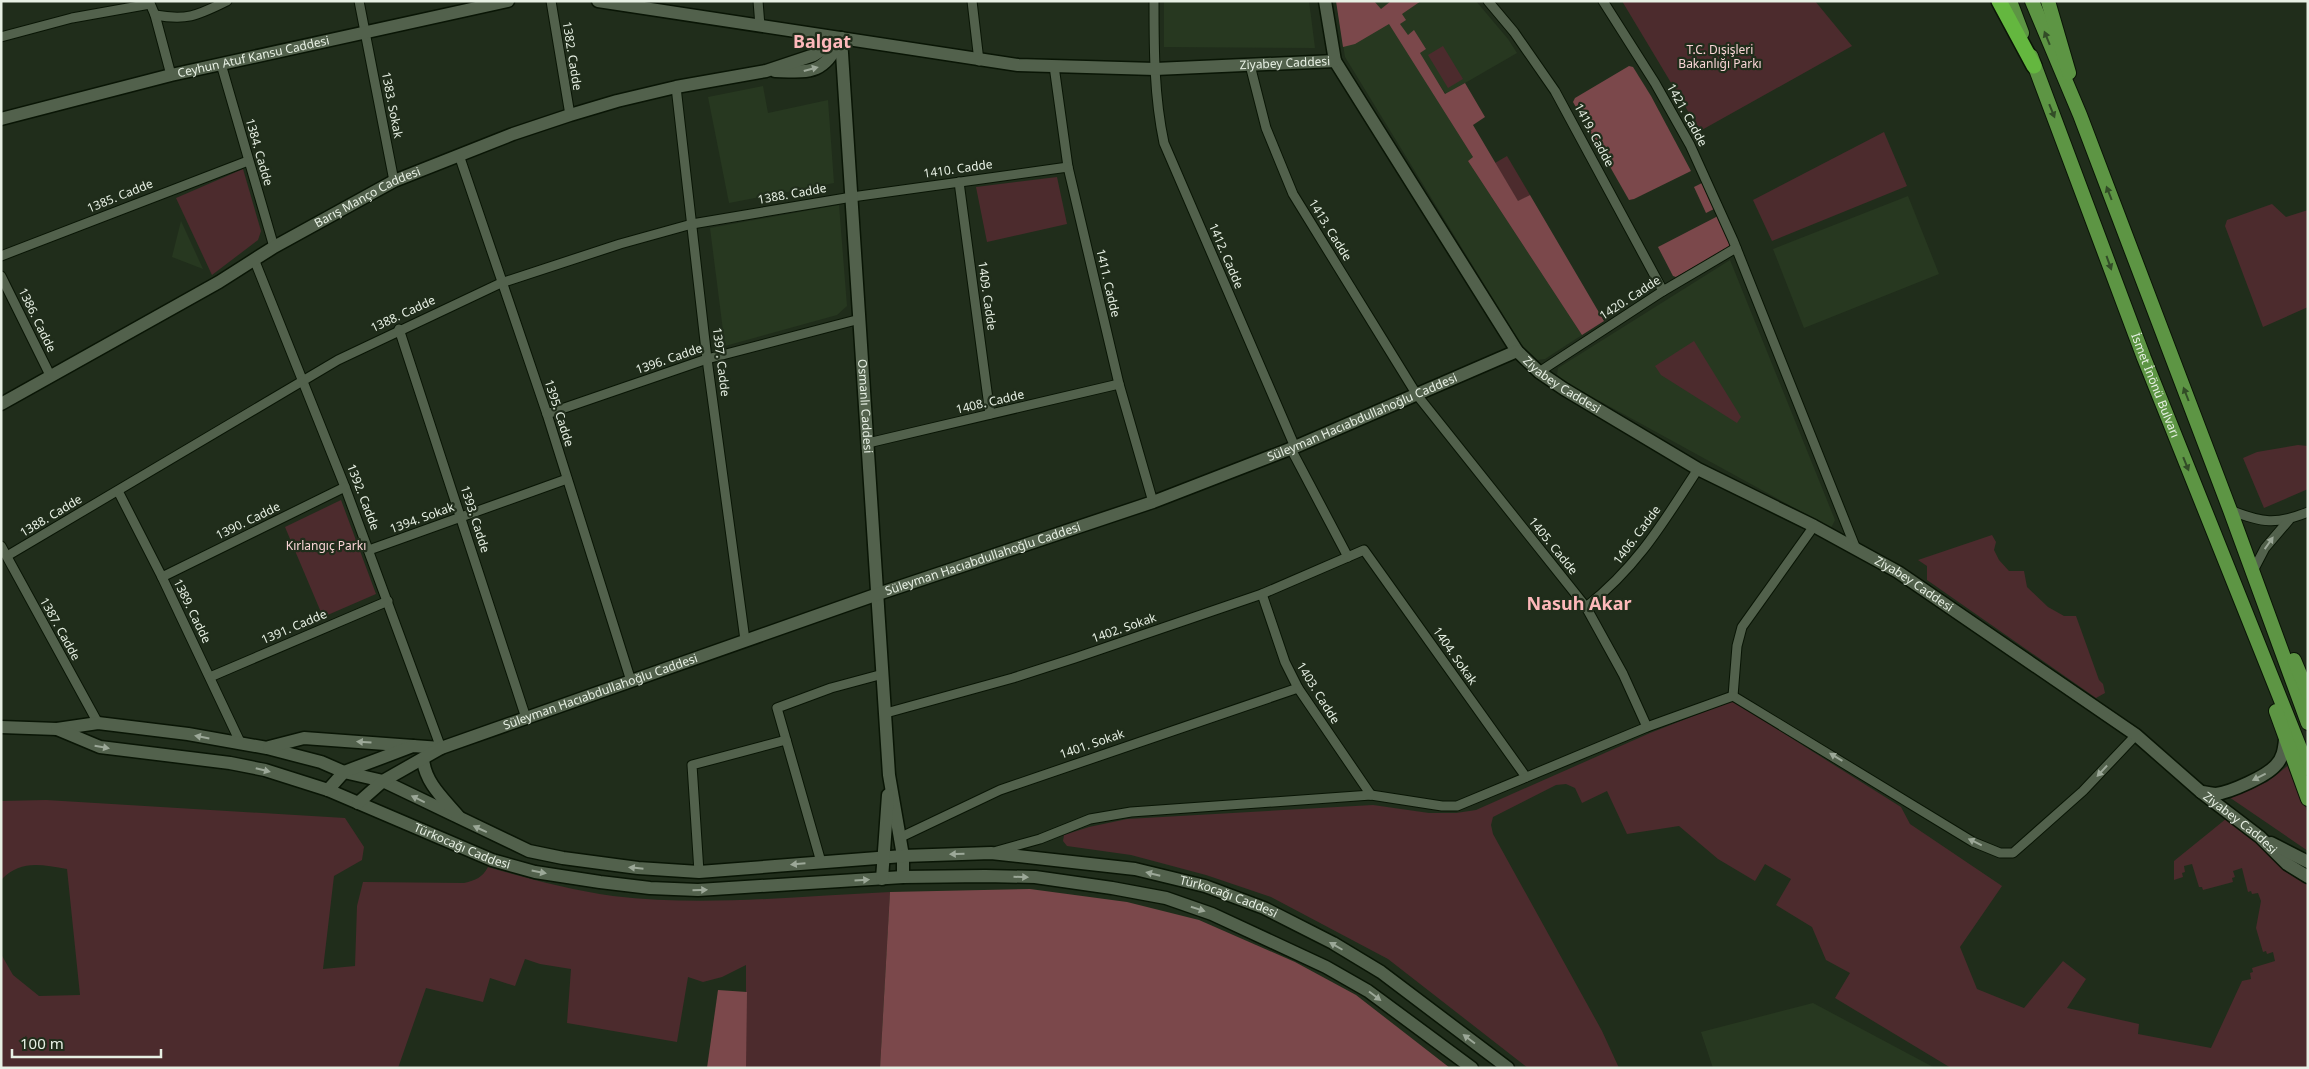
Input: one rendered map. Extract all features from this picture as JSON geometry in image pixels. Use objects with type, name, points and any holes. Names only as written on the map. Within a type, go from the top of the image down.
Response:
[{"type":"highway","points":[[1999,1],[2034,66]]},
{"type":"main road","name":"Ceyhun Atuf Kansu Caddesi","points":[[1,119],[221,64],[366,34],[508,1]]},
{"type":"main road","points":[[598,1],[841,38]]},
{"type":"main road","points":[[1325,1],[1335,61]]},
{"type":"main road","name":"İsmet İnönü Bulvarı","points":[[2010,1],[2141,349],[2308,768]]},
{"type":"main road","name":"İsmet İnönü Bulvarı","points":[[2032,1],[2080,115],[2254,573],[2308,722]]},
{"type":"main road","points":[[2048,1],[2080,115]]},
{"type":"main road","name":"Barış Manço Caddesi","points":[[1,404],[219,282],[274,247],[394,181],[459,155],[570,115],[617,101],[676,87],[766,71],[807,71],[822,66],[830,60],[841,38]]},
{"type":"main road","name":"Ziyabey Caddesi","points":[[841,38],[979,61],[1054,66],[1155,70],[1335,61],[1517,351],[1539,372],[1698,469],[1814,526],[1898,572],[2136,735],[2201,792],[2260,837],[2287,864],[2308,877]]},
{"type":"main road","name":"Osmanlı Caddesi","points":[[841,38],[890,775],[903,856],[903,877]]},
{"type":"main road","name":"Süleyman Hacıabdullahoğlu Caddesi","points":[[358,803],[382,781],[441,748],[878,594],[1153,502],[1293,448],[1517,351]]},
{"type":"main road","points":[[2254,573],[2308,693]]},
{"type":"main road","points":[[2239,596],[2285,740],[2308,799]]},
{"type":"main road","name":"Türkocağı Caddesi","points":[[1,727],[57,729],[98,723],[188,734],[267,748],[322,762],[344,772],[382,781],[462,821],[529,851],[563,858],[638,868],[699,872],[903,856],[991,853],[1135,870],[1205,886],[1264,908],[1333,943],[1381,972],[1508,1068]]},
{"type":"main road","name":"Türkocağı Caddesi","points":[[57,729],[100,747],[230,763],[265,770],[328,790],[492,860],[535,872],[600,882],[650,888],[698,890],[882,878],[985,876],[1035,878],[1112,888],[1166,898],[1257,933],[1326,967],[1368,991],[1472,1068]]},
{"type":"main road","points":[[267,748],[304,738],[413,746]]},
{"type":"main road","points":[[2201,792],[2216,794],[2265,774],[2276,766],[2283,755],[2285,740]]},
{"type":"main road","name":"Süleyman Hacıabdullahoğlu Caddesi","points":[[344,772],[413,746],[441,748]]},
{"type":"main road","points":[[423,759],[424,770],[429,781],[462,821]]},
{"type":"main road","points":[[328,790],[344,772]]},
{"type":"main road","name":"Osmanlı Caddesi","points":[[882,878],[882,858],[890,775]]},
{"type":"main road","points":[[2260,837],[2308,862]]},
{"type":"main road","points":[[492,860],[500,838]]},
{"type":"street","points":[[155,15],[176,19],[188,18],[227,1]]},
{"type":"street","name":"1383. Sokak","points":[[359,1],[394,181]]},
{"type":"street","name":"1382. Cadde","points":[[551,1],[570,115]]},
{"type":"street","points":[[758,1],[760,26]]},
{"type":"street","points":[[972,1],[979,61]]},
{"type":"street","name":"1412. Cadde","points":[[1154,1],[1155,70],[1159,120],[1164,143],[1293,448]]},
{"type":"street","name":"1419. Cadde","points":[[1488,1],[1520,40],[1555,91],[1663,291]]},
{"type":"street","name":"1421. Cadde","points":[[1603,1],[1690,145],[1736,248],[1856,550]]},
{"type":"street","points":[[1,37],[72,18],[150,3],[155,15],[170,76]]},
{"type":"street","name":"1384. Cadde","points":[[221,64],[274,247]]},
{"type":"street","name":"1413. Cadde","points":[[1250,65],[1266,128],[1293,194],[1417,395]]},
{"type":"street","name":"1411. Cadde","points":[[1054,66],[1068,167],[1119,384],[1153,502]]},
{"type":"street","name":"1397. Cadde","points":[[676,87],[707,359],[745,640]]},
{"type":"street","name":"1395. Cadde","points":[[459,155],[547,414],[631,681]]},
{"type":"street","name":"1385. Cadde","points":[[1,256],[248,161]]},
{"type":"street","name":"1410. Cadde","points":[[852,196],[1068,167]]},
{"type":"street","name":"1409. Cadde","points":[[959,182],[990,414]]},
{"type":"street","name":"1388. Cadde","points":[[7,556],[355,350],[501,283],[620,244],[692,224],[852,196]]},
{"type":"street","name":"1420. Cadde","points":[[1539,372],[1663,291],[1736,248]]},
{"type":"street","name":"1392. Cadde","points":[[254,259],[304,380],[345,487],[441,748]]},
{"type":"street","name":"1386. Cadde","points":[[1,276],[50,375]]},
{"type":"street","name":"1396. Cadde","points":[[547,414],[707,359],[860,319]]},
{"type":"street","name":"1393. Cadde","points":[[399,329],[462,517],[526,718]]},
{"type":"street","name":"1408. Cadde","points":[[868,443],[1119,384]]},
{"type":"street","name":"1405. Cadde","points":[[1417,395],[1586,607],[1623,674],[1647,727]]},
{"type":"street","points":[[1293,448],[1348,557]]},
{"type":"street","name":"1406. Cadde","points":[[1586,607],[1620,578],[1635,562],[1650,543],[1698,469]]},
{"type":"street","name":"1394. Sokak","points":[[369,550],[567,479]]},
{"type":"street","name":"1390. Cadde","points":[[162,577],[345,487]]},
{"type":"street","name":"1389. Cadde","points":[[118,491],[162,577],[242,744]]},
{"type":"street","points":[[2230,510],[2268,522],[2290,520],[2308,512]]},
{"type":"street","points":[[2254,573],[2265,548],[2290,520]]},
{"type":"street","points":[[1733,696],[1737,646],[1742,627],[1814,526]]},
{"type":"street","name":"1387. Cadde","points":[[1,546],[98,723]]},
{"type":"street","name":"1402. Sokak","points":[[886,713],[1013,678],[1262,594],[1364,550]]},
{"type":"street","name":"1404. Sokak","points":[[1364,550],[1526,777]]},
{"type":"street","name":"1403. Cadde","points":[[1262,594],[1285,662],[1298,688],[1371,796]]},
{"type":"street","name":"1391. Cadde","points":[[210,677],[388,601]]},
{"type":"street","points":[[821,862],[777,708],[831,688],[883,674]]},
{"type":"street","name":"1401. Sokak","points":[[899,838],[1008,787],[1298,688]]},
{"type":"street","points":[[991,853],[1040,839],[1090,819],[1131,812],[1371,796],[1442,806],[1458,806],[1647,727],[1733,696]]},
{"type":"street","points":[[1733,696],[1973,842],[2000,853],[2013,853],[2025,844],[2083,791],[2136,735]]},
{"type":"street","points":[[699,872],[692,765],[786,740]]},
{"type":"shaded area","points":[[1164,1],[1309,1],[1315,48],[1164,47]]},
{"type":"shaded area","points":[[1336,1],[1476,1],[1508,39],[1517,53],[1446,94],[1436,80],[1428,85],[1473,157],[1468,161],[1582,335],[1545,359],[1537,360],[1522,346],[1345,57]]},
{"type":"shaded area","points":[[1336,1],[1374,1],[1381,9],[1391,1],[1421,1],[1402,14],[1406,20],[1400,24],[1408,35],[1414,30],[1426,49],[1420,53],[1445,94],[1465,83],[1485,117],[1473,125],[1518,201],[1530,195],[1604,321],[1582,335],[1468,161],[1473,157],[1389,24],[1355,44],[1343,47]]},
{"type":"shaded area","points":[[1629,66],[1633,67],[1651,96],[1691,171],[1629,200],[1573,102],[1575,98]]},
{"type":"shaded area","points":[[763,86],[768,113],[828,100],[834,183],[729,203],[708,97]]},
{"type":"shaded area","points":[[1702,183],[1714,209],[1706,213],[1694,187]]},
{"type":"shaded area","points":[[1908,196],[1939,274],[1804,328],[1773,249]]},
{"type":"shaded area","points":[[839,205],[847,306],[837,315],[725,346],[710,228]]},
{"type":"shaded area","points":[[1718,216],[1730,242],[1729,247],[1676,277],[1673,276],[1658,247]]},
{"type":"shaded area","points":[[181,221],[203,269],[172,257]]},
{"type":"shaded area","points":[[1730,260],[1835,520],[1831,528],[1565,382],[1557,375],[1558,368]]},
{"type":"shaded area","points":[[1030,889],[1127,902],[1199,920],[1295,962],[1356,995],[1450,1068],[880,1068],[890,892]]},
{"type":"shaded area","points":[[718,990],[747,992],[746,1068],[707,1068]]},
{"type":"shaded area","points":[[1813,1003],[1935,1068],[1713,1068],[1701,1032]]},
{"type":"green space","name":"T.C. Dışişleri Bakanlığı Parkı","points":[[1622,1],[1815,1],[1852,46],[1700,131]]},
{"type":"green space","points":[[1443,46],[1463,79],[1448,88],[1428,55]]},
{"type":"green space","points":[[1884,132],[1907,186],[1772,241],[1753,200]]},
{"type":"green space","points":[[1507,156],[1530,195],[1518,202],[1495,163]]},
{"type":"green space","points":[[243,169],[261,231],[258,240],[212,275],[176,198]]},
{"type":"green space","points":[[1057,177],[1067,224],[987,242],[976,187]]},
{"type":"green space","points":[[2272,204],[2286,217],[2308,210],[2308,307],[2263,327],[2225,226],[2227,220]]},
{"type":"green space","points":[[1694,341],[1741,417],[1737,423],[1661,375],[1655,366]]},
{"type":"green space","points":[[2298,445],[2308,446],[2308,489],[2264,508],[2243,458],[2257,452]]},
{"type":"green space","name":"Kırlangıç Parkı","points":[[341,500],[376,594],[323,617],[285,527]]},
{"type":"green space","points":[[1992,535],[1996,542],[1994,550],[1999,560],[2009,571],[2024,571],[2027,587],[2048,607],[2064,616],[2076,616],[2105,693],[2096,698],[1927,580],[1927,566],[1918,560]]},
{"type":"green space","points":[[1732,701],[1901,807],[1910,824],[2002,886],[1960,947],[1977,989],[2024,1008],[2063,961],[2086,979],[2067,1008],[2139,1024],[2138,1034],[2211,1048],[2242,981],[2251,979],[2250,973],[2253,972],[2252,968],[2275,961],[2273,952],[2267,954],[2266,951],[2263,952],[2256,928],[2261,901],[2258,893],[2252,894],[2251,891],[2248,892],[2242,868],[2233,871],[2235,877],[2232,878],[2233,882],[2203,890],[2202,887],[2199,887],[2192,864],[2184,866],[2185,872],[2182,873],[2183,877],[2174,880],[2174,861],[2232,814],[2308,878],[2308,1068],[1951,1068],[1835,998],[1850,973],[1826,960],[1812,927],[1776,905],[1791,879],[1765,864],[1755,881],[1718,859],[1679,826],[1627,834],[1607,791],[1582,803],[1575,788],[1566,784],[1556,785],[1493,817],[1491,825],[1493,834],[1602,1031],[1619,1068],[1528,1068],[1388,959],[1271,897],[1206,875],[1131,855],[1067,846],[1063,841],[1064,835],[1089,827],[1127,819],[1373,805],[1429,813],[1456,813],[1476,810],[1650,733]]},
{"type":"green space","points":[[2290,764],[2308,814],[2308,851],[2229,797],[2267,782]]},
{"type":"green space","points":[[46,800],[345,818],[364,847],[362,860],[334,876],[323,969],[355,966],[357,906],[363,882],[464,883],[478,878],[488,867],[581,891],[648,899],[682,901],[752,900],[890,892],[880,1068],[746,1068],[746,965],[722,977],[703,982],[688,977],[677,1042],[567,1023],[571,969],[540,964],[525,959],[515,986],[490,978],[483,1002],[426,988],[398,1068],[1,1068],[1,954],[13,975],[39,996],[80,995],[67,869],[40,865],[24,866],[9,873],[1,880],[1,801]]},
{"type":"district","name":"Balgat","points":[[822,42]]},
{"type":"district","name":"Nasuh Akar","points":[[1579,604]]}]
